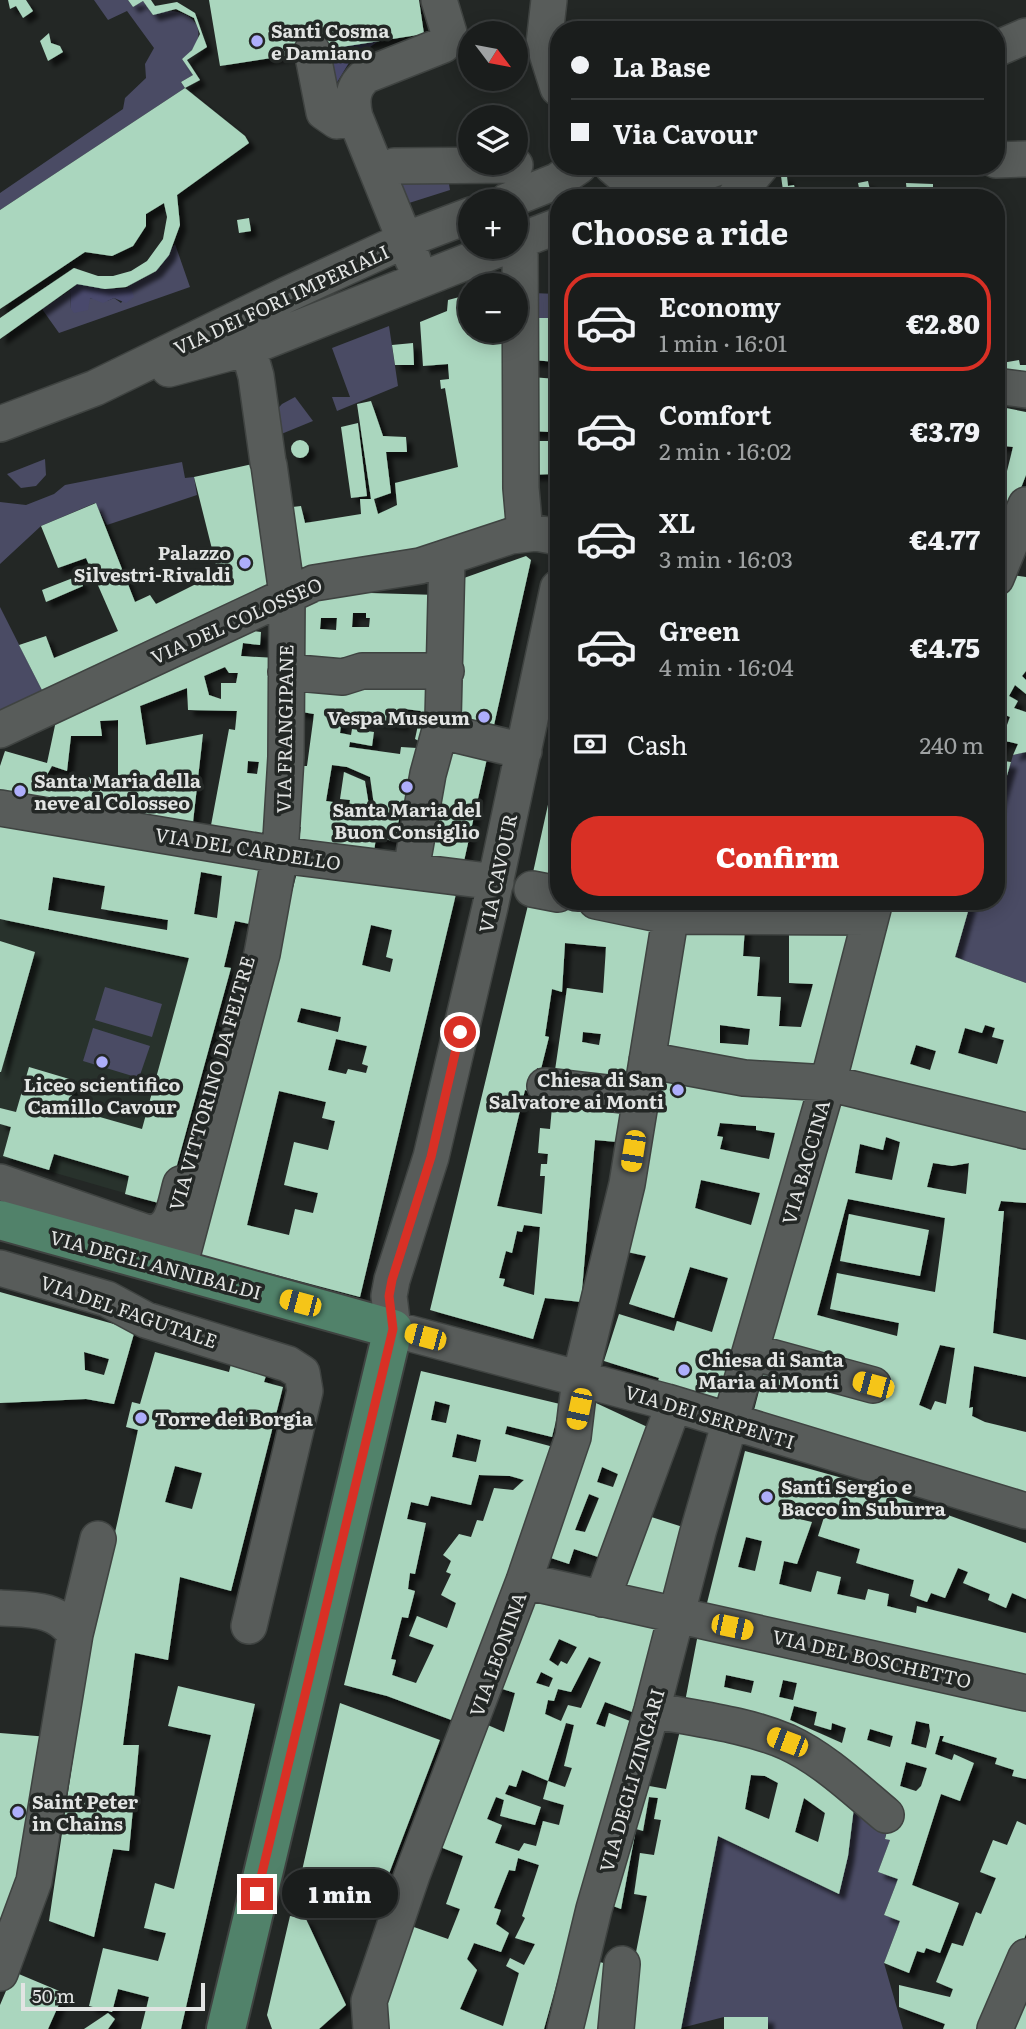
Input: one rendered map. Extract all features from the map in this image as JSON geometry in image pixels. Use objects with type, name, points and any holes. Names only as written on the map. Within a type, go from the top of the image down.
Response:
[{"type":"main road","name":"VIA DEGLI ANNIBALDI","points":[[0,1220],[393,1329]]},
{"type":"main road","name":"VIA CAVOUR","points":[[226,2029],[393,1329]]},
{"type":"street","points":[[420,279],[355,117],[353,93],[362,78],[438,48],[447,40],[449,25],[439,0]]},
{"type":"street","points":[[549,0],[544,44],[550,63]]},
{"type":"street","points":[[312,51],[324,112],[337,121],[355,117]]},
{"type":"street","points":[[1005,160],[1026,159]]},
{"type":"street","points":[[394,166],[458,165]]},
{"type":"street","points":[[528,193],[565,175]]},
{"type":"street","points":[[622,175],[637,189]]},
{"type":"street","points":[[642,189],[690,175]]},
{"type":"street","points":[[742,189],[753,175]]},
{"type":"street","name":"VIA DEI FORI IMPERIALI","points":[[0,424],[95,388],[405,240],[458,220]]},
{"type":"street","name":"VIA DEI FORI IMPERIALI","points":[[528,238],[550,229]]},
{"type":"street","points":[[528,245],[550,247]]},
{"type":"street","name":"VIA DEI FORI IMPERIALI","points":[[95,388],[248,348],[472,259]]},
{"type":"street","points":[[515,259],[522,488],[541,535]]},
{"type":"street","name":"VIA FRANGIPANE","points":[[178,1271],[265,937],[280,855],[286,757],[286,594],[256,376],[248,348]]},
{"type":"street","points":[[1005,387],[1026,390]]},
{"type":"street","points":[[1005,556],[1026,505]]},
{"type":"street","name":"VIA DEL COLOSSEO","points":[[0,730],[286,594],[325,580],[405,569],[541,535]]},
{"type":"street","points":[[411,870],[428,774],[441,731],[446,671],[447,558]]},
{"type":"street","name":"VIA CAVOUR","points":[[393,1329],[390,1291],[431,1157],[496,883],[550,626]]},
{"type":"street","points":[[286,672],[343,677],[362,671],[446,671]]},
{"type":"street","points":[[441,731],[524,751]]},
{"type":"street","name":"VIA DEL CARDELLO","points":[[0,808],[280,855],[496,883]]},
{"type":"street","name":"VIA LEONINA","points":[[371,2029],[369,2001],[418,1858],[524,1581],[573,1437],[579,1409],[580,1378],[627,1184],[671,910]]},
{"type":"street","name":"VIA BACCINA","points":[[698,1532],[828,1083],[872,910]]},
{"type":"street","name":"VIA VITTORINO DA FELTRE","points":[[0,1182],[148,1233],[167,1226],[245,952],[265,937]]},
{"type":"street","points":[[647,1060],[744,1078],[828,1083],[1026,1131]]},
{"type":"street","points":[[545,1086],[641,1097]]},
{"type":"street","name":"VIA DEL FAGUTALE","points":[[0,1268],[107,1299],[146,1320],[298,1368],[304,1380],[305,1391],[249,1626]]},
{"type":"street","name":"VIA DEI SERPENTI","points":[[393,1329],[674,1404],[1026,1511]]},
{"type":"street","points":[[752,1352],[873,1385]]},
{"type":"street","points":[[602,1599],[674,1404]]},
{"type":"street","name":"VIA DEGLI ZINGARI","points":[[565,2029],[594,1909],[652,1710],[698,1532]]},
{"type":"street","points":[[0,1973],[34,1881],[75,1633],[98,1539]]},
{"type":"street","name":"VIA DEL BOSCHETTO","points":[[524,1581],[1026,1693]]},
{"type":"street","points":[[0,1608],[48,1611],[64,1619],[75,1633]]},
{"type":"street","points":[[652,1710],[744,1728],[787,1742],[832,1771],[886,1815]]},
{"type":"street","points":[[995,2029],[1026,1956]]},
{"type":"street","points":[[616,2029],[622,1964]]},
{"type":"shaded area","points":[[94,0],[128,0],[133,7],[143,1],[153,15],[178,12],[187,15],[198,30],[198,39],[193,49],[182,59],[193,75],[181,82],[185,88],[0,210],[0,193],[123,109],[125,98],[146,78],[145,64],[154,48],[127,11],[108,20]]},
{"type":"shaded area","points":[[380,40],[350,61],[336,84],[324,49]]},
{"type":"shaded area","points":[[448,178],[450,190],[409,203],[400,179]]},
{"type":"shaded area","points":[[175,244],[190,287],[59,333],[42,309],[70,290],[71,309],[89,298],[107,301],[114,298],[121,303],[131,289],[126,287],[156,271]]},
{"type":"shaded area","points":[[77,284],[105,289],[131,288],[134,297],[126,303],[114,298],[103,303],[90,298],[88,310],[74,313],[71,309],[70,290]]},
{"type":"shaded area","points":[[532,293],[550,294],[550,318],[532,318]]},
{"type":"shaded area","points":[[389,326],[398,386],[337,411],[332,397],[350,397],[332,348]]},
{"type":"shaded area","points":[[295,397],[313,421],[274,437],[272,415],[282,404]]},
{"type":"shaded area","points":[[45,459],[46,475],[36,486],[21,488],[7,474]]},
{"type":"shaded area","points":[[182,462],[185,478],[194,477],[197,495],[107,525],[95,503],[41,526],[0,564],[0,502],[26,505],[54,494],[65,485]]},
{"type":"shaded area","points":[[0,607],[44,694],[0,711]]},
{"type":"shaded area","points":[[1026,752],[1026,983],[955,957],[968,910],[1005,910],[1005,783],[1013,755]]},
{"type":"shaded area","name":"Liceo scientifico Camillo Cavour","points":[[0,918],[231,968],[166,1205],[0,1157]]},
{"type":"shaded area","points":[[105,987],[162,1004],[152,1037],[95,1020]]},
{"type":"shaded area","points":[[93,1028],[150,1046],[139,1078],[83,1061]]},
{"type":"shaded area","points":[[855,1799],[889,1823],[885,1838],[890,1840],[878,1872],[898,1879],[884,1915],[900,1921],[884,1963],[903,2029],[768,2029],[768,2017],[724,2017],[681,2028],[718,1836],[839,1894]]},
{"type":"building","points":[[8,0],[26,0],[33,11],[23,18],[16,6],[10,9]]},
{"type":"building","points":[[128,0],[151,0],[155,6],[177,2],[195,13],[207,47],[187,60],[200,80],[185,88],[181,82],[193,75],[182,59],[192,50],[200,34],[194,18],[176,9],[153,15],[143,1],[133,7]]},
{"type":"building","points":[[209,0],[419,0],[424,34],[220,66]]},
{"type":"building","points":[[49,33],[51,43],[60,46],[63,52],[48,61],[40,41]]},
{"type":"building","points":[[185,88],[245,136],[249,143],[177,195],[180,225],[169,255],[156,271],[126,287],[105,289],[77,284],[0,339],[0,318],[74,268],[98,276],[113,276],[131,271],[147,261],[163,239],[167,217],[164,203],[146,214],[146,226],[133,246],[112,256],[85,252],[0,309],[0,210]]},
{"type":"building","points":[[781,176],[787,176],[788,186],[794,185],[795,189],[783,189]]},
{"type":"building","points":[[868,181],[870,189],[859,189],[858,183]]},
{"type":"building","points":[[906,183],[933,184],[933,189],[907,189]]},
{"type":"building","points":[[249,218],[251,231],[239,233],[237,220]]},
{"type":"building","points":[[458,297],[458,343],[513,343],[516,514],[427,549],[294,573],[284,508],[301,506],[305,523],[361,514],[360,499],[371,499],[357,404],[371,401],[383,436],[406,437],[407,452],[386,452],[391,493],[374,499],[378,514],[397,505],[395,483],[458,467],[445,388],[441,389],[440,380],[449,379],[448,364],[423,366],[420,322],[447,311],[448,300]]},
{"type":"building","points":[[532,318],[550,318],[550,361],[531,360]]},
{"type":"building","points":[[413,343],[414,365],[395,365],[392,345]]},
{"type":"building","points":[[1019,360],[1020,365],[1026,365],[1026,372],[1005,375],[1005,362]]},
{"type":"building","points":[[531,377],[550,378],[550,432],[530,431]]},
{"type":"building","points":[[1005,408],[1026,412],[1026,475],[1005,529],[1005,475],[1013,447],[1005,446]]},
{"type":"building","points":[[358,423],[367,496],[351,498],[341,427]]},
{"type":"building","points":[[296,440],[304,440],[309,449],[307,456],[296,458],[291,453],[291,445]]},
{"type":"building","points":[[529,441],[550,441],[550,474],[529,475]]},
{"type":"building","name":"Palazzo Silvestri-Rivaldi","points":[[257,463],[279,588],[44,694],[19,645],[46,636],[54,658],[118,631],[86,558],[58,568],[41,526],[96,503],[135,602],[150,595],[156,604],[218,573],[194,477]]},
{"type":"building","points":[[526,556],[531,560],[492,734],[454,726],[464,578]]},
{"type":"building","points":[[1005,574],[1026,577],[1026,671],[1022,676],[1026,680],[1026,694],[1015,685],[1009,696],[1018,701],[1014,708],[1026,712],[1026,752],[1013,755],[1018,744],[1005,741],[1005,725],[1010,717],[1005,715]]},
{"type":"building","points":[[78,576],[83,586],[46,602],[42,590]]},
{"type":"building","points":[[302,591],[438,595],[436,656],[335,659],[299,663]],"holes":[[[353,613],[366,613],[366,618],[370,618],[369,627],[352,627]],[[321,618],[337,618],[336,630],[320,629]]]},
{"type":"building","points":[[245,630],[261,632],[260,645],[243,643],[241,656],[277,658],[267,845],[209,836],[229,729],[235,730],[237,711],[188,710],[187,688],[140,706],[146,745],[203,734],[192,831],[0,800],[0,766],[5,751],[47,763],[57,716]],"holes":[[[225,667],[229,673],[238,673],[236,683],[221,683],[221,699],[209,695],[204,676]],[[118,720],[118,782],[74,775],[72,786],[43,782],[52,766],[67,771],[71,736],[102,736],[100,721]],[[248,761],[259,762],[257,774],[247,773]]]},
{"type":"building","points":[[300,680],[327,689],[353,693],[355,681],[435,685],[427,745],[415,739],[421,711],[405,709],[403,725],[342,717],[340,733],[351,735],[352,729],[374,732],[372,746],[350,742],[349,747],[400,754],[401,747],[417,748],[417,820],[399,819],[395,841],[376,838],[373,858],[298,847],[301,827],[287,826],[295,766],[307,766],[314,714],[296,711]],"holes":[[[332,765],[347,767],[370,777],[376,819],[371,818],[365,781],[344,772],[340,799],[350,800],[348,815],[338,814],[340,803],[326,801]]]},
{"type":"building","points":[[447,745],[488,754],[462,870],[421,861]]},
{"type":"building","points":[[1005,761],[1011,762],[1005,782]]},
{"type":"building","points":[[550,796],[550,882],[532,877]]},
{"type":"building","points":[[0,816],[268,865],[260,926],[235,921],[224,967],[231,968],[166,1205],[125,1194],[129,1176],[54,1154],[49,1170],[3,1156],[11,1127],[0,1124],[0,1108],[16,1112],[29,1067],[76,1081],[68,1108],[142,1129],[189,958],[0,919]],"holes":[[[201,872],[222,876],[217,918],[194,914]],[[53,877],[105,886],[101,909],[168,920],[167,930],[48,910]]]},
{"type":"building","points":[[298,869],[456,894],[360,1297],[196,1254]],"holes":[[[371,925],[392,930],[386,957],[393,959],[390,972],[362,965]],[[301,1008],[341,1017],[338,1032],[297,1022]],[[336,1039],[367,1046],[362,1064],[368,1066],[366,1073],[348,1069],[346,1074],[328,1070]],[[279,1091],[326,1102],[322,1118],[335,1121],[328,1150],[294,1142],[284,1185],[318,1193],[313,1213],[295,1209],[289,1235],[247,1225]]]},
{"type":"building","points":[[529,901],[550,904],[550,910],[587,910],[658,921],[633,1088],[554,1077],[567,988],[603,993],[606,947],[565,943],[562,992],[552,989],[545,1036],[549,1037],[541,1069],[537,1068],[532,1092],[525,1090],[497,1206],[542,1214],[545,1176],[540,1176],[541,1164],[547,1164],[548,1154],[538,1153],[540,1128],[550,1129],[553,1096],[632,1103],[628,1143],[595,1140],[581,1302],[545,1298],[533,1339],[430,1310]],"holes":[[[583,1032],[601,1034],[599,1045],[582,1042]],[[524,1225],[540,1227],[534,1295],[503,1286],[505,1279],[499,1278],[506,1251],[512,1253],[517,1231],[522,1232]]]},
{"type":"building","points":[[881,910],[968,910],[955,957],[1026,983],[1026,1121],[840,1069]],"holes":[[[985,1025],[995,1028],[992,1037],[1004,1040],[997,1064],[958,1053],[965,1028],[982,1033]],[[916,1045],[936,1051],[930,1070],[910,1064]]]},
{"type":"building","points":[[679,926],[745,927],[743,956],[760,957],[757,996],[781,997],[779,1026],[801,1027],[813,984],[789,983],[789,928],[861,929],[820,1076],[660,1053]],"holes":[[[720,1025],[750,1029],[748,1045],[720,1043]]]},
{"type":"building","points":[[0,941],[35,952],[1,1072],[0,1072]]},
{"type":"building","points":[[657,1069],[814,1094],[724,1408],[656,1388],[659,1378],[604,1361],[619,1314],[674,1331],[677,1321],[712,1332],[728,1278],[690,1267],[674,1318],[629,1304],[646,1256],[627,1252]],"holes":[[[720,1123],[756,1126],[756,1130],[775,1133],[769,1159],[720,1149],[723,1137],[717,1136]],[[701,1180],[760,1193],[751,1225],[695,1208]]]},
{"type":"building","points":[[837,1094],[1026,1143],[1026,1203],[1001,1201],[998,1211],[1004,1211],[993,1333],[1026,1340],[1026,1377],[974,1366],[969,1408],[973,1407],[972,1416],[985,1422],[1026,1432],[1026,1493],[753,1414]],"holes":[[[886,1137],[900,1142],[892,1180],[855,1173],[860,1144],[883,1150]],[[933,1163],[952,1166],[969,1163],[966,1194],[927,1187]],[[848,1199],[945,1218],[935,1292],[837,1273],[830,1309],[899,1323],[897,1336],[817,1315]],[[940,1345],[955,1348],[946,1404],[935,1401],[931,1410],[919,1405]]]},
{"type":"building","points":[[849,1214],[929,1230],[920,1276],[840,1261]]},
{"type":"building","points":[[0,1292],[135,1330],[114,1404],[86,1399],[0,1403]],"holes":[[[84,1352],[109,1359],[104,1375],[85,1370]]]},
{"type":"building","points":[[155,1352],[229,1372],[233,1356],[269,1366],[264,1382],[283,1387],[231,1591],[180,1577],[168,1660],[135,1653],[123,1745],[139,1745],[129,1851],[113,1849],[94,1937],[49,1921],[90,1644],[138,1430],[126,1427],[132,1402],[140,1404]],"holes":[[[175,1466],[202,1473],[192,1509],[165,1502]]]},
{"type":"building","points":[[421,1371],[560,1404],[552,1437],[507,1426],[505,1434],[561,1449],[462,1724],[387,1696],[344,1685]],"holes":[[[435,1401],[450,1405],[446,1423],[431,1420]],[[457,1434],[481,1440],[476,1462],[452,1457]],[[479,1475],[510,1476],[524,1480],[513,1490],[494,1488],[483,1521],[477,1520],[471,1537],[459,1534],[443,1555],[451,1561],[446,1572],[451,1574],[441,1595],[456,1603],[447,1628],[417,1616],[409,1636],[434,1645],[416,1683],[392,1675],[396,1660],[391,1659],[402,1617],[408,1618],[415,1591],[408,1589],[410,1573],[415,1574],[426,1523],[407,1519],[411,1502],[428,1506],[431,1496],[471,1505]]]},
{"type":"building","points":[[596,1403],[656,1431],[604,1559],[574,1549],[569,1564],[542,1555]],"holes":[[[602,1467],[618,1474],[613,1487],[597,1482]],[[589,1494],[599,1498],[585,1532],[575,1530]]]},
{"type":"building","points":[[745,1451],[853,1481],[1026,1543],[1026,1599],[1012,1593],[1006,1608],[988,1600],[990,1594],[963,1583],[968,1572],[958,1568],[945,1598],[931,1593],[927,1602],[910,1596],[914,1580],[856,1563],[860,1549],[818,1536],[825,1514],[799,1506],[795,1518],[812,1522],[797,1564],[784,1561],[779,1584],[811,1592],[817,1571],[841,1577],[837,1594],[865,1600],[868,1589],[889,1594],[887,1606],[916,1613],[917,1606],[1026,1633],[1026,1680],[706,1607]],"holes":[[[746,1537],[762,1541],[755,1571],[738,1567]]]},
{"type":"building","points":[[645,1515],[686,1528],[666,1599],[620,1590]]},
{"type":"building","points":[[529,1599],[657,1628],[632,1712],[605,1702],[596,1724],[605,1727],[609,1713],[630,1721],[544,2029],[387,2029],[377,2012],[411,1926],[448,1939],[460,1909],[446,1904],[463,1856],[435,1845],[483,1723],[504,1732],[515,1693],[496,1687]],"holes":[[[559,1639],[577,1647],[567,1664],[561,1661],[558,1666],[549,1660]],[[589,1657],[601,1662],[581,1708],[568,1705],[561,1721],[545,1714],[548,1700],[554,1701],[558,1689],[571,1692]],[[541,1672],[553,1678],[549,1687],[536,1683]],[[566,1723],[574,1725],[564,1766],[572,1768],[565,1787],[548,1781]],[[522,1770],[548,1781],[543,1799],[564,1805],[559,1825],[543,1821],[536,1846],[524,1843],[519,1851],[495,1843],[502,1825],[487,1819],[496,1797],[504,1800],[500,1816],[535,1825],[541,1807],[505,1794],[509,1785],[516,1787]],[[518,1858],[539,1865],[522,1916],[525,1918],[515,1938],[535,1944],[524,1965],[510,1958],[506,1966],[519,1973],[503,2026],[460,2009],[477,1970],[467,1959],[474,1943],[501,1952],[509,1933],[496,1924],[501,1910],[494,1908],[509,1870],[515,1871]]]},
{"type":"building","points":[[698,1634],[1026,1706],[1026,1779],[1012,1776],[1014,1770],[995,1764],[997,1758],[942,1741],[944,1736],[940,1736],[935,1754],[952,1760],[954,1754],[974,1763],[960,1801],[941,1794],[912,1885],[959,1903],[940,1953],[926,1948],[924,1953],[917,1951],[909,1973],[884,1963],[900,1921],[884,1915],[898,1879],[878,1872],[890,1840],[885,1839],[892,1812],[684,1707]],"holes":[[[726,1675],[754,1681],[751,1693],[724,1687]],[[783,1680],[797,1683],[793,1700],[779,1697]],[[794,1706],[817,1712],[814,1725],[831,1730],[832,1723],[846,1728],[842,1743],[790,1720]],[[916,1721],[929,1724],[926,1748],[911,1744]],[[870,1729],[893,1736],[890,1747],[867,1740]],[[906,1762],[927,1768],[921,1786],[916,1791],[900,1786]]]},
{"type":"building","points":[[178,1686],[255,1704],[181,2029],[141,2029],[149,1997],[118,1989],[112,2012],[89,2006],[103,1948],[158,1961],[166,1933],[144,1928],[155,1883],[174,1889],[211,1735],[168,1726]]},
{"type":"building","points":[[340,1703],[440,1740],[374,1913],[296,1897]]},
{"type":"building","points":[[682,1722],[770,1742],[855,1799],[848,1856],[839,1894],[718,1836],[681,2029],[621,2029],[647,1896],[634,1894],[640,1853],[654,1855],[661,1820],[654,1819],[658,1798],[649,1797],[643,1831],[636,1829],[644,1785],[666,1789]],"holes":[[[751,1775],[765,1776],[778,1783],[769,1819],[745,1809]],[[804,1798],[825,1813],[818,1842],[795,1832]]]},
{"type":"building","name":"Saint Peter in Chains","points":[[0,1733],[49,1737],[25,1888],[0,1948]]},
{"type":"building","points":[[1017,1821],[1026,1825],[1026,1934],[987,2029],[943,2029],[945,2024],[899,2007],[899,1985],[950,1997],[953,1989],[936,1982],[952,1943],[963,1946],[976,1912],[981,1914],[996,1878],[980,1872],[993,1840],[1007,1845]]},
{"type":"building","points":[[620,1827],[636,1829],[621,1909],[605,1903]]},
{"type":"building","points":[[290,1916],[306,1919],[346,2005],[319,2029],[272,2029],[267,2015]]},
{"type":"building","points":[[592,1960],[611,1965],[607,2029],[577,2029]]},
{"type":"building","points":[[14,1972],[64,1993],[48,2029],[0,2029],[0,2005]]},
{"type":"building","points":[[1026,1990],[1026,2029],[1009,2029]]},
{"type":"building","points":[[108,2013],[115,2019],[108,2029],[84,2029]]},
{"type":"building","points":[[724,2017],[768,2017],[768,2029],[724,2029]]},
{"type":"place","name":"Santi Cosma e Damiano","points":[[257,41]]},
{"type":"place","name":"Palazzo Silvestri-Rivaldi","points":[[245,563]]},
{"type":"place","name":"Vespa Museum","points":[[484,717]]},
{"type":"place","name":"Santa Maria del Buon Consiglio","points":[[407,787]]},
{"type":"place","name":"Santa Maria della neve al Colosseo","points":[[20,791]]},
{"type":"place","name":"Liceo scientifico Camillo Cavour","points":[[102,1062]]},
{"type":"place","name":"Chiesa di San Salvatore ai Monti","points":[[678,1090]]},
{"type":"place","name":"Chiesa di Santa Maria ai Monti","points":[[684,1370]]},
{"type":"place","name":"Torre dei Borgia","points":[[141,1418]]},
{"type":"place","name":"Santi Sergio e Bacco in Suburra","points":[[767,1497]]},
{"type":"place","name":"Saint Peter in Chains","points":[[18,1812]]},
{"type":"route","points":[[257,1894],[393,1329],[389,1296],[392,1280],[431,1157],[460,1032]]}]
